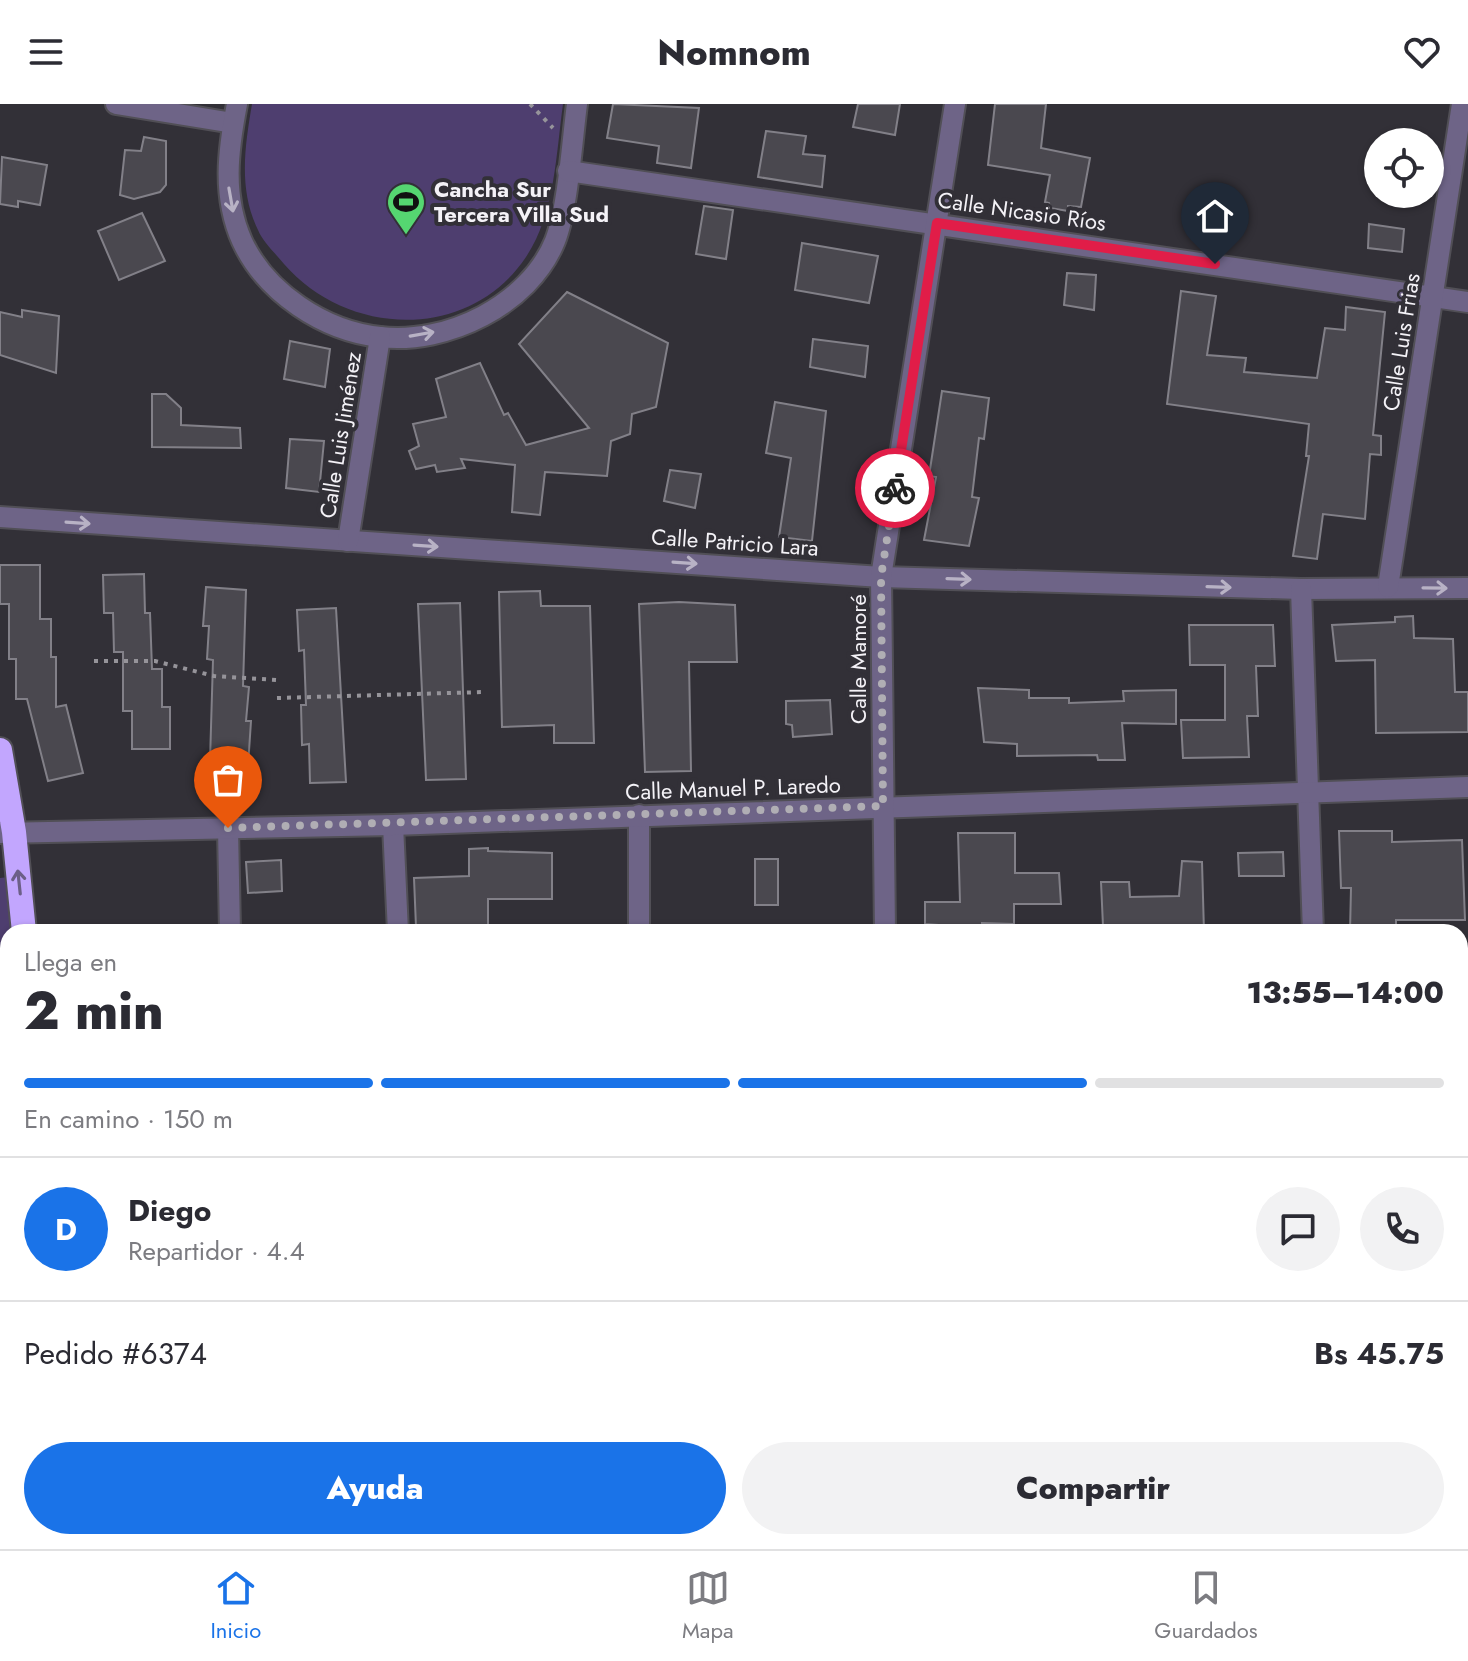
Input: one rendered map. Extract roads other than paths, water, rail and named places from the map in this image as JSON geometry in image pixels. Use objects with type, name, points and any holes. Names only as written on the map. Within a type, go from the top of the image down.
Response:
[{"type":"highway","points":[[0,750],[7,832],[23,924]]},
{"type":"street","points":[[116,104],[235,113],[226,171],[232,208],[242,240],[261,271],[286,298],[320,318],[380,337],[443,330],[493,312],[530,281],[555,241],[577,104]]},
{"type":"street","name":"Calle Mamoré","points":[[885,924],[881,577],[955,104]]},
{"type":"street","name":"Calle Luis Frias","points":[[1388,587],[1462,104]]},
{"type":"street","name":"Calle Nicasio Ríos","points":[[568,171],[1468,302]]},
{"type":"street","name":"Calle Luis Jiménez","points":[[348,541],[380,337]]},
{"type":"street","name":"Calle Patricio Lara","points":[[0,517],[881,577],[1301,589],[1468,588]]},
{"type":"street","points":[[1301,589],[1313,924]]},
{"type":"street","name":"Calle Manuel P. Laredo","points":[[7,832],[393,825],[1468,787]]},
{"type":"street","points":[[639,815],[639,924]]},
{"type":"street","points":[[393,825],[398,924]]},
{"type":"street","points":[[228,828],[230,924]]},
{"type":"place","name":"Cancha Sur Tercera Villa Sud","points":[[406,236]]}]
